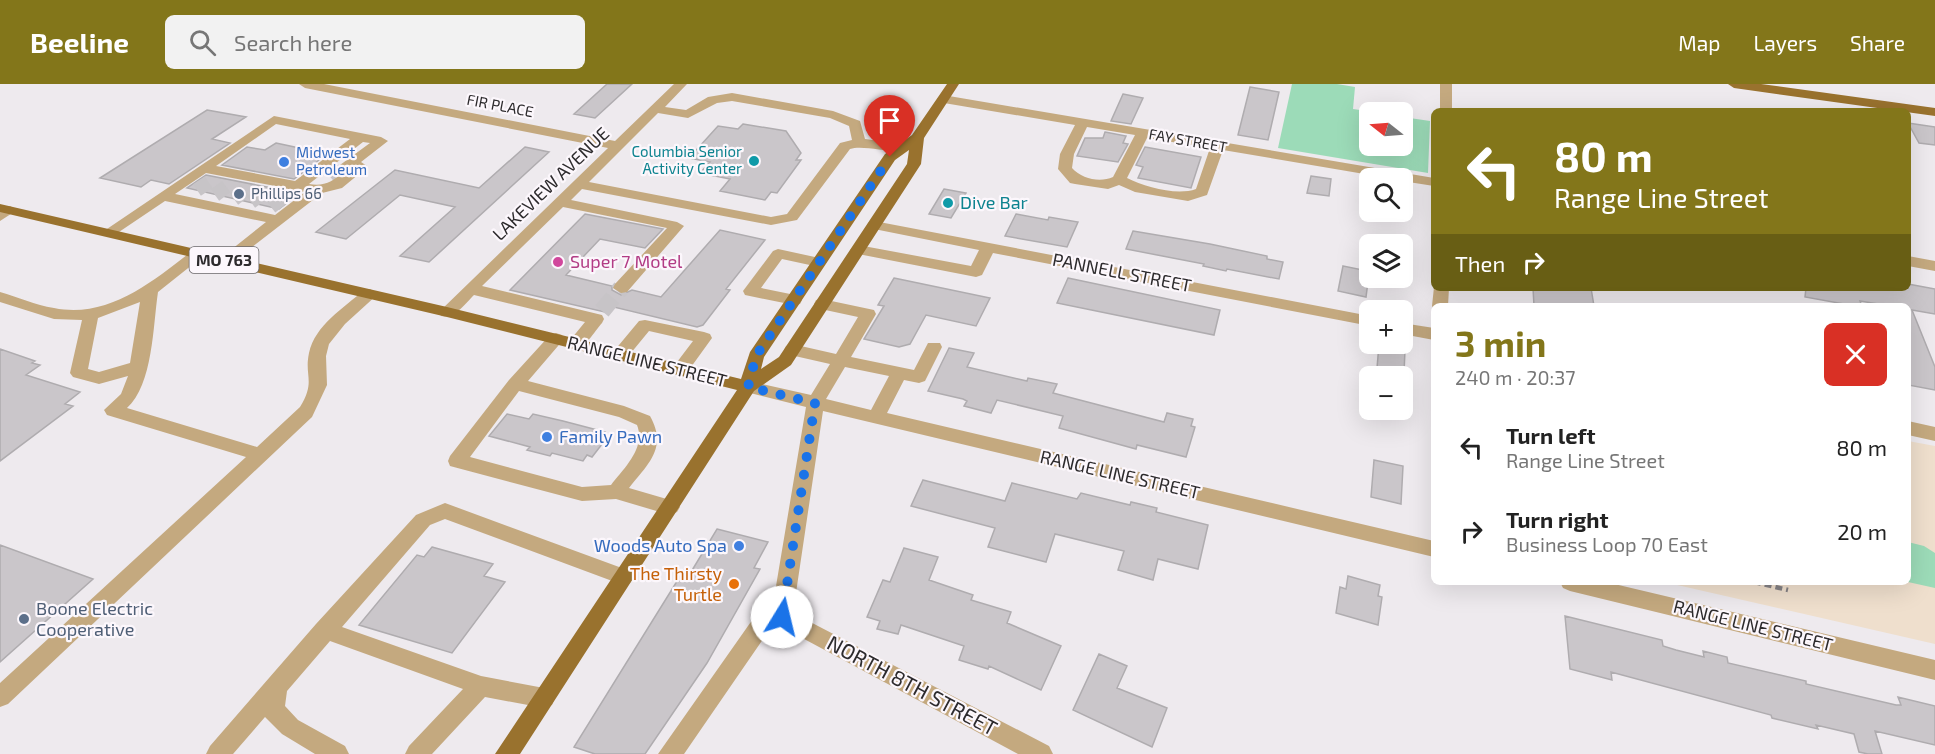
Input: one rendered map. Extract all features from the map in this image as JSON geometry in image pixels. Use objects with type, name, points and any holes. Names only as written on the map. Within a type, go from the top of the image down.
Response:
[{"type":"main road","points":[[507,754],[748,387],[756,356],[890,157],[917,138],[954,84]]},
{"type":"main road","points":[[1734,84],[1906,108]]},
{"type":"main road","points":[[1911,109],[1935,112]]},
{"type":"main road","points":[[748,387],[785,361],[914,164],[917,138]]},
{"type":"main road","name":"RANGE LINE STREET","points":[[3,212],[108,233],[447,312],[748,387]]},
{"type":"street","name":"FIR PLACE","points":[[305,84],[619,146]]},
{"type":"street","name":"LAKEVIEW AVENUE","points":[[447,312],[681,84]]},
{"type":"street","points":[[1446,84],[1446,108]]},
{"type":"street","points":[[656,109],[688,114],[713,100],[732,97],[833,115],[855,124],[859,142]]},
{"type":"street","name":"FAY STREET","points":[[943,99],[1431,182]]},
{"type":"street","points":[[162,196],[183,200],[229,189],[274,120],[381,141],[345,168]]},
{"type":"street","points":[[1083,123],[1067,154],[1065,169],[1075,180],[1108,185],[1119,180],[1143,133]]},
{"type":"street","points":[[285,196],[361,137]]},
{"type":"street","points":[[579,184],[771,221],[792,217],[845,146],[859,142],[903,148]]},
{"type":"street","points":[[1119,180],[1135,188],[1188,197],[1202,192],[1218,146]]},
{"type":"street","points":[[108,233],[162,196],[278,182],[318,190],[336,184],[363,164],[362,155]]},
{"type":"street","points":[[225,261],[274,214],[318,190],[332,179]]},
{"type":"street","points":[[229,189],[258,216],[274,214]]},
{"type":"street","points":[[561,202],[677,226],[621,288]]},
{"type":"street","name":"PANNELL STREET","points":[[874,225],[1359,319]]},
{"type":"street","points":[[858,250],[976,272],[989,246]]},
{"type":"street","points":[[0,297],[60,315],[91,314],[150,291],[197,254]]},
{"type":"street","points":[[794,300],[751,291],[778,254],[819,262]]},
{"type":"street","points":[[1911,262],[1935,266]]},
{"type":"street","points":[[472,289],[599,315],[575,344]]},
{"type":"street","points":[[150,291],[135,383],[127,398],[113,410],[261,455]]},
{"type":"street","points":[[0,697],[306,412],[315,396],[319,381],[317,355],[321,342],[332,328],[370,294]]},
{"type":"street","points":[[670,754],[762,622],[782,617],[815,403],[868,314],[822,304]]},
{"type":"street","points":[[91,314],[79,372],[99,378],[138,367]]},
{"type":"street","points":[[620,355],[645,325],[704,338],[680,370]]},
{"type":"street","points":[[1413,330],[1431,333]]},
{"type":"street","points":[[556,339],[515,384],[457,461],[582,494],[616,492],[670,507]]},
{"type":"street","points":[[792,350],[920,377],[934,347]]},
{"type":"street","points":[[876,418],[899,373]]},
{"type":"street","points":[[515,384],[624,412],[644,421],[650,435],[645,454],[616,492]]},
{"type":"street","name":"RANGE LINE STREET","points":[[748,387],[1431,548]]},
{"type":"street","points":[[1911,429],[1935,434]]},
{"type":"street","points":[[218,754],[324,630],[423,520],[444,511],[623,577]]},
{"type":"street","name":"RANGE LINE STREET","points":[[1582,585],[1935,670]]},
{"type":"street","name":"NORTH 8TH STREET","points":[[782,617],[1041,754]]},
{"type":"street","points":[[324,630],[481,686],[544,698]]},
{"type":"street","points":[[417,754],[481,686]]},
{"type":"street","points":[[276,687],[273,710],[290,726],[338,754]]},
{"type":"path","points":[[1767,585],[1788,590]]},
{"type":"shaded area","points":[[1911,442],[1935,446],[1935,644],[1677,585],[1911,585]]},
{"type":"green space","points":[[1292,84],[1337,84],[1355,87],[1353,109],[1359,110],[1359,156],[1413,156],[1413,118],[1430,121],[1428,173],[1413,170],[1413,168],[1398,168],[1278,148]]},
{"type":"green space","points":[[1911,543],[1924,546],[1935,553],[1935,588],[1911,583]]},
{"type":"building","points":[[607,84],[632,84],[595,118],[574,114]]},
{"type":"building","points":[[1250,87],[1279,92],[1268,140],[1238,135]]},
{"type":"building","points":[[1123,94],[1143,98],[1131,124],[1111,121]]},
{"type":"building","points":[[207,110],[246,117],[212,139],[230,143],[169,184],[151,180],[141,187],[100,178]]},
{"type":"building","points":[[1911,123],[1935,127],[1935,145],[1919,143],[1911,128]]},
{"type":"building","name":"Columbia Senior Activity Center","points":[[743,124],[786,131],[801,153],[796,160],[801,160],[777,193],[771,192],[765,200],[720,191],[730,179],[700,173],[710,162],[689,158],[718,126],[738,129]]},
{"type":"building","points":[[1105,132],[1126,136],[1123,143],[1128,144],[1118,162],[1077,156],[1085,138],[1103,138]]},
{"type":"building","points":[[276,143],[327,154],[294,179],[222,165],[247,147],[265,150]]},
{"type":"building","points":[[525,147],[549,152],[429,262],[400,256],[455,207],[400,195],[346,239],[316,232],[395,170],[479,188]]},
{"type":"building","points":[[1145,147],[1201,157],[1191,188],[1138,178],[1143,167],[1136,165]]},
{"type":"building","points":[[206,175],[282,190],[286,196],[297,195],[279,209],[187,188]]},
{"type":"building","points":[[1311,176],[1331,179],[1329,196],[1307,193]]},
{"type":"building","name":"Dive Bar","points":[[944,189],[966,193],[951,218],[929,214]]},
{"type":"building","points":[[585,214],[663,229],[645,248],[600,239],[566,275],[612,286],[612,290],[621,295],[632,290],[661,297],[720,230],[765,240],[726,289],[730,290],[703,325],[697,327],[614,307],[609,313],[510,290]]},
{"type":"building","points":[[1016,214],[1048,220],[1049,217],[1078,222],[1067,247],[1005,236]]},
{"type":"building","points":[[1133,231],[1267,256],[1267,259],[1283,262],[1279,279],[1227,269],[1226,271],[1203,266],[1204,264],[1126,249]]},
{"type":"building","points":[[1343,266],[1359,269],[1359,288],[1367,288],[1366,297],[1338,291]]},
{"type":"building","points":[[894,278],[990,298],[976,326],[926,315],[910,344],[899,347],[864,339],[884,306],[878,305]]},
{"type":"building","points":[[1068,278],[1220,310],[1214,335],[1057,303]]},
{"type":"building","points":[[1911,285],[1935,289],[1935,314],[1912,310],[1935,367],[1935,390],[1911,386],[1911,303],[1860,301],[1861,303],[1838,303],[1805,297],[1806,291],[1911,291]]},
{"type":"building","points":[[1533,291],[1592,291],[1594,303],[1534,303]]},
{"type":"building","points":[[949,348],[974,353],[967,367],[1027,381],[1028,378],[1057,384],[1053,393],[1164,422],[1167,413],[1193,419],[1191,426],[1195,427],[1186,457],[1137,445],[1136,449],[1059,428],[1063,416],[997,400],[991,413],[964,406],[967,401],[963,399],[928,391]]},
{"type":"building","points":[[0,349],[35,361],[32,363],[40,365],[26,375],[80,392],[65,404],[73,406],[0,461]]},
{"type":"building","points":[[1378,354],[1405,354],[1404,366],[1377,366]]},
{"type":"building","name":"Family Pawn","points":[[507,414],[529,419],[533,414],[563,421],[605,432],[601,438],[606,439],[592,457],[587,455],[583,461],[552,453],[550,456],[527,450],[530,447],[489,436]]},
{"type":"building","points":[[1374,460],[1403,466],[1401,504],[1371,497]]},
{"type":"building","points":[[923,480],[1005,501],[1012,483],[1077,499],[1081,493],[1130,505],[1131,502],[1157,508],[1156,512],[1208,525],[1198,569],[1158,559],[1153,580],[1118,570],[1124,551],[1055,534],[1046,562],[988,547],[995,528],[911,506]]},
{"type":"building","points":[[717,529],[768,542],[754,568],[760,569],[707,663],[645,754],[595,754],[574,747],[684,570],[691,572]]},
{"type":"building","name":"Boone Electric Cooperative","points":[[0,545],[93,579],[0,662]]},
{"type":"building","points":[[432,547],[493,564],[484,576],[505,582],[452,653],[359,625],[417,555],[424,557]]},
{"type":"building","points":[[904,548],[938,557],[929,580],[973,595],[971,600],[1011,612],[1007,623],[1061,646],[1041,690],[989,666],[988,669],[959,660],[964,646],[901,625],[898,634],[877,629],[880,621],[867,617],[883,580],[890,582]]},
{"type":"building","points":[[1348,576],[1380,585],[1378,596],[1382,597],[1378,625],[1336,613],[1340,587],[1346,589]]},
{"type":"building","points":[[1565,616],[1662,640],[1663,646],[1676,650],[1704,657],[1703,651],[1727,657],[1728,663],[1806,681],[1806,684],[1896,705],[1901,705],[1898,697],[1935,706],[1935,745],[1875,731],[1882,754],[1868,754],[1859,752],[1854,734],[1816,725],[1818,729],[1772,718],[1771,715],[1611,672],[1612,680],[1570,669]]},
{"type":"building","points":[[1099,654],[1127,666],[1117,688],[1167,708],[1152,747],[1073,710]]},
{"type":"tunnel","points":[[332,179],[345,168]]},
{"type":"tunnel","points":[[197,190],[212,180]]},
{"type":"tunnel","points":[[215,195],[230,184]]},
{"type":"tunnel","points":[[234,199],[249,188]]},
{"type":"tunnel","points":[[251,202],[265,192]]},
{"type":"tunnel","points":[[271,207],[285,196]]},
{"type":"tunnel","points":[[602,311],[621,288]]},
{"type":"place","name":"Columbia Senior Activity Center","points":[[754,161]]},
{"type":"place","name":"Midwest Petroleum","points":[[284,162]]},
{"type":"place","name":"Phillips 66","points":[[239,194]]},
{"type":"place","name":"Dive Bar","points":[[948,203]]},
{"type":"place","name":"Super 7 Motel","points":[[558,262]]},
{"type":"place","name":"Family Pawn","points":[[547,437]]},
{"type":"place","name":"Woods Auto Spa","points":[[739,546]]},
{"type":"place","name":"The Thirsty Turtle","points":[[734,584]]},
{"type":"place","name":"Boone Electric Cooperative","points":[[24,619]]},
{"type":"route","points":[[782,617],[815,403],[748,387],[753,365],[756,356],[890,157]]}]
